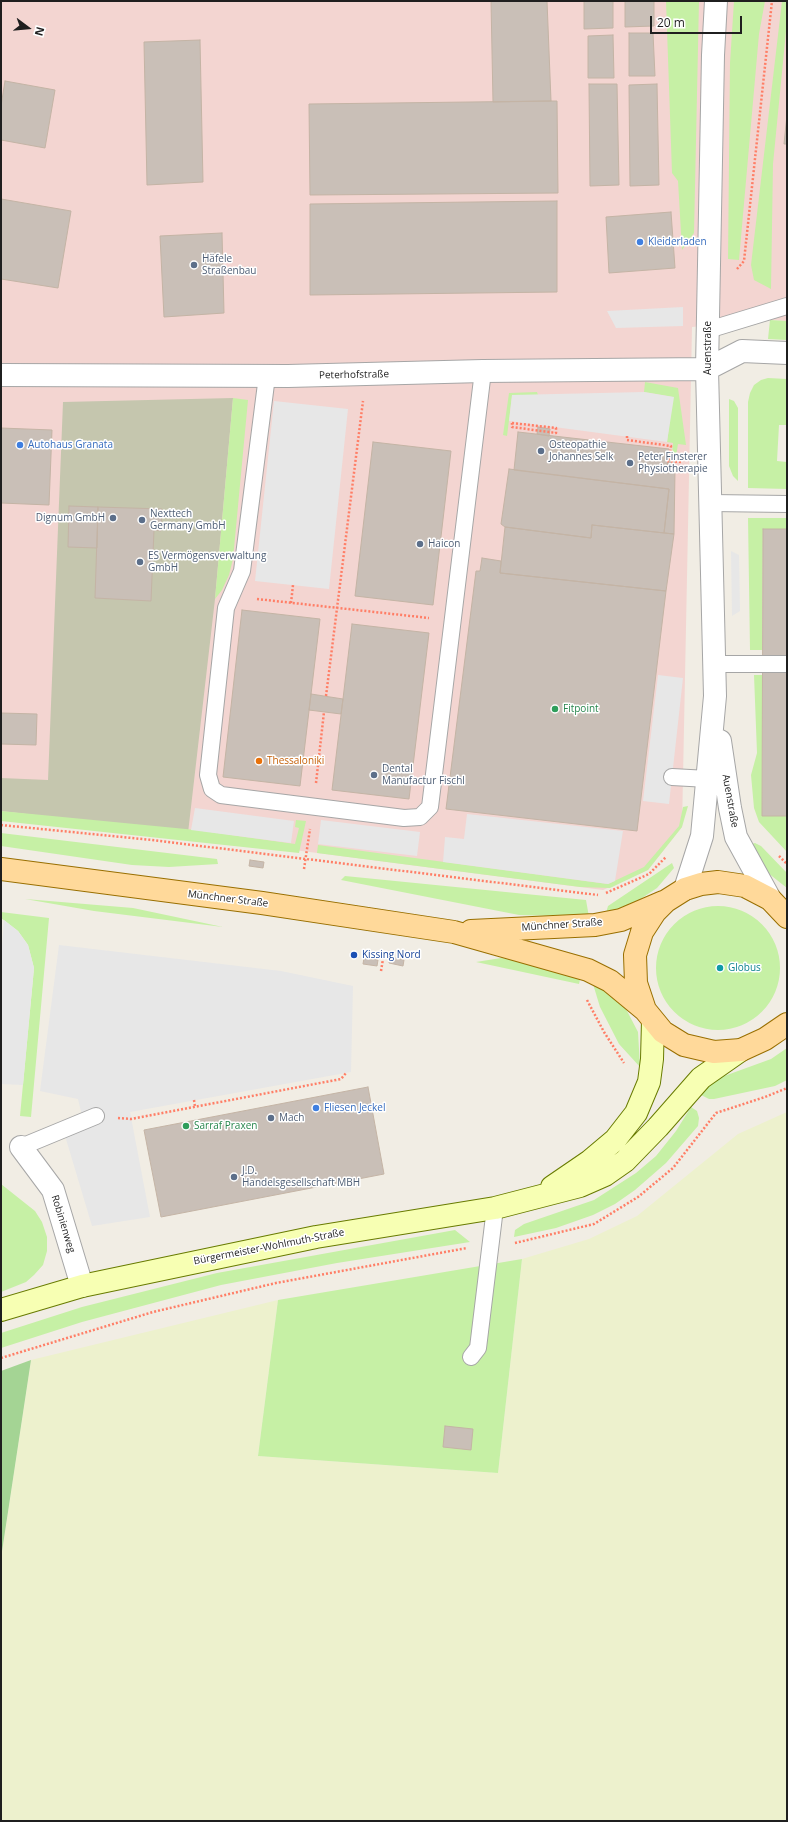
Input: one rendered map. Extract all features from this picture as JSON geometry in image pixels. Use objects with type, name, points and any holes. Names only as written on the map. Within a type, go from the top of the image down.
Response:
[{"type":"main road","name":"Münchner Straße","points":[[1,869],[254,902],[454,932],[588,970],[610,981],[650,1016],[663,1032],[684,1045],[699,1050],[714,1052],[741,1050]]},
{"type":"main road","points":[[650,1016],[636,983],[635,955],[642,932],[655,912],[666,901],[685,889],[701,884],[718,882],[745,886],[770,899],[787,917]]},
{"type":"main road","name":"Münchner Straße","points":[[454,932],[595,925],[621,920],[666,901]]},
{"type":"main road","points":[[765,1039],[787,1018]]},
{"type":"main road","points":[[741,1050],[765,1039],[787,1024]]},
{"type":"street","name":"Auenstraße","points":[[716,1],[713,55],[707,369],[711,503],[713,664],[715,696],[730,808],[736,837],[770,899]]},
{"type":"street","points":[[707,369],[742,351],[787,353]]},
{"type":"street","name":"Peterhofstraße","points":[[1,375],[267,376],[366,375],[483,371],[707,369]]},
{"type":"street","name":"Auenstraße","points":[[685,889],[702,836],[715,696]]},
{"type":"street","name":"Bürgermeister-Wohlmuth-Straße","points":[[540,1196],[590,1161],[615,1140],[636,1113],[649,1082],[652,1059],[650,1016]]},
{"type":"street","name":"Bürgermeister-Wohlmuth-Straße","points":[[1,1310],[82,1286],[316,1237],[495,1208],[580,1186],[615,1168],[642,1144],[701,1078],[741,1050]]},
{"type":"street","name":"Robinienweg","points":[[21,1147],[53,1190],[82,1286]]},
{"type":"lane","points":[[708,330],[787,306]]},
{"type":"lane","points":[[267,376],[242,571],[226,608],[208,775],[212,789],[221,795],[404,818],[420,817],[430,806],[483,371]]},
{"type":"lane","points":[[711,503],[787,504]]},
{"type":"lane","points":[[713,664],[787,664]]},
{"type":"lane","points":[[672,777],[708,779]]},
{"type":"lane","points":[[21,1147],[96,1116]]},
{"type":"lane","points":[[471,1357],[478,1348],[495,1208]]},
{"type":"path","points":[[708,300],[744,261],[772,1]]},
{"type":"path","points":[[326,696],[366,375]]},
{"type":"path","points":[[512,423],[556,428],[556,433],[512,427],[512,423]]},
{"type":"path","points":[[627,436],[627,440],[671,446],[668,461],[680,462]]},
{"type":"path","points":[[291,603],[293,585]]},
{"type":"path","points":[[231,596],[453,622]]},
{"type":"path","points":[[313,806],[324,712]]},
{"type":"path","points":[[1,825],[152,840],[306,858],[600,896]]},
{"type":"path","points":[[304,869],[306,858]]},
{"type":"path","points":[[381,971],[383,959]]},
{"type":"path","points":[[96,1116],[131,1119],[341,1079],[346,1073]]},
{"type":"path","points":[[277,1090],[279,1085]]},
{"type":"path","points":[[716,1113],[787,1088]]},
{"type":"path","points":[[194,1100],[195,1107]]},
{"type":"path","points":[[1,1358],[153,1312],[268,1285],[467,1248],[490,1246]]},
{"type":"shaded area","points":[[1,1],[787,1],[787,321],[770,320],[692,327],[682,827],[648,870],[603,890],[1,812]]},
{"type":"shaded area","points":[[683,307],[683,326],[616,328],[607,311]]},
{"type":"shaded area","points":[[644,392],[674,397],[667,442],[509,421],[512,395]]},
{"type":"shaded area","points":[[233,398],[215,599],[188,833],[1,811],[1,778],[48,780],[63,402]]},
{"type":"shaded area","points":[[274,401],[348,409],[329,589],[255,581]]},
{"type":"shaded area","points":[[731,551],[739,555],[740,611],[732,616]]},
{"type":"shaded area","points":[[658,675],[683,678],[669,804],[643,801]]},
{"type":"shaded area","points":[[195,808],[294,821],[291,843],[191,830]]},
{"type":"shaded area","points":[[467,814],[623,831],[615,881],[608,884],[443,862],[445,837],[464,839]]},
{"type":"shaded area","points":[[321,820],[420,832],[417,856],[318,844]]},
{"type":"shaded area","points":[[4,920],[18,931],[28,945],[34,968],[23,1085],[1,1084],[1,958]]},
{"type":"shaded area","points":[[59,945],[281,971],[353,986],[351,1072],[130,1112],[150,1217],[92,1226],[63,1129],[83,1120],[78,1099],[40,1091]]},
{"type":"shaded area","points":[[787,1112],[787,1821],[1,1821],[1,1558],[31,1360],[278,1300],[258,1456],[498,1473],[522,1259],[589,1239],[637,1216],[738,1134]]},
{"type":"green space","points":[[666,1],[699,1],[694,233],[682,250],[678,181],[672,173]]},
{"type":"green space","points":[[734,1],[765,1],[759,34],[739,260],[728,259],[730,63]]},
{"type":"green space","points":[[782,1],[787,1],[787,21],[773,164],[771,289],[754,280],[751,265]]},
{"type":"green space","points":[[770,320],[787,321],[787,340],[768,339]]},
{"type":"green space","points":[[768,378],[787,379],[787,425],[779,425],[777,461],[787,462],[787,489],[748,488],[748,402],[754,385],[761,380]]},
{"type":"green space","points":[[645,382],[678,388],[686,445],[678,444],[676,456],[672,456],[673,443],[667,442],[673,397],[644,392]]},
{"type":"green space","points":[[537,392],[538,395],[512,396],[507,436],[503,435],[509,393]]},
{"type":"green space","points":[[233,398],[248,400],[233,559],[229,575],[222,590],[215,599]]},
{"type":"green space","points":[[729,399],[734,401],[738,408],[738,481],[733,476],[729,466]]},
{"type":"green space","points":[[748,518],[787,518],[787,529],[763,530],[762,650],[750,650]]},
{"type":"green space","points":[[754,675],[762,675],[762,816],[787,816],[787,852],[759,822],[754,808],[751,775],[757,753]]},
{"type":"green space","points":[[688,806],[682,827],[648,870],[610,888],[580,887],[317,853],[318,845],[608,884],[644,867],[679,826],[683,807]]},
{"type":"green space","points":[[1,811],[196,830],[295,844],[299,828],[295,827],[296,820],[306,821],[299,853],[1,821]]},
{"type":"green space","points":[[1,833],[217,859],[218,864],[169,867],[132,865],[1,846]]},
{"type":"green space","points":[[755,843],[761,846],[787,873],[787,888],[768,873],[751,844]]},
{"type":"green space","points":[[672,863],[674,868],[657,888],[633,904],[606,913],[608,906]]},
{"type":"green space","points":[[345,876],[586,900],[589,917],[519,915],[341,880]]},
{"type":"green space","points":[[25,899],[133,908],[223,927],[94,911]]},
{"type":"green space","points":[[718,906],[730,907],[742,911],[752,916],[762,924],[770,934],[775,944],[779,956],[779,980],[775,992],[770,1002],[762,1012],[752,1020],[742,1025],[730,1029],[718,1030],[706,1029],[694,1025],[684,1020],[674,1012],[666,1002],[661,992],[657,980],[656,968],[657,956],[661,944],[666,934],[674,924],[684,916],[694,911],[706,907]]},
{"type":"green space","points":[[1,912],[49,918],[31,1117],[20,1116],[34,968],[28,945],[18,931],[1,918]]},
{"type":"green space","points":[[501,958],[537,963],[581,975],[579,984],[476,962]]},
{"type":"green space","points":[[593,984],[610,992],[626,1009],[638,1032],[640,1067],[619,1044],[600,1007]]},
{"type":"green space","points":[[787,1048],[787,1080],[775,1086],[714,1099],[709,1099],[699,1094],[716,1079],[771,1059]]},
{"type":"green space","points":[[691,1107],[697,1111],[699,1118],[698,1126],[666,1163],[635,1190],[615,1204],[593,1215],[556,1228],[514,1237],[515,1230],[524,1224],[594,1200],[636,1173],[656,1156],[676,1131]]},
{"type":"green space","points":[[1,1184],[35,1211],[42,1222],[47,1237],[47,1251],[43,1265],[34,1275],[26,1282],[1,1292]]},
{"type":"green space","points":[[455,1230],[470,1242],[337,1263],[221,1285],[82,1322],[1,1348],[1,1333],[82,1307],[217,1273]]},
{"type":"green space","points":[[522,1259],[498,1473],[258,1456],[278,1300]]},
{"type":"green space","points":[[31,1360],[1,1558],[1,1371]]},
{"type":"building","points":[[491,1],[547,1],[551,101],[493,102]]},
{"type":"building","points":[[584,1],[613,1],[613,28],[584,29]]},
{"type":"building","points":[[625,1],[654,1],[654,26],[625,27]]},
{"type":"building","points":[[629,33],[653,33],[655,76],[629,76]]},
{"type":"building","points":[[613,35],[614,78],[588,78],[588,36]]},
{"type":"building","points":[[200,40],[203,182],[147,185],[144,42]]},
{"type":"building","points":[[5,81],[55,90],[45,148],[1,140],[1,106]]},
{"type":"building","points":[[589,84],[617,84],[619,185],[590,186]]},
{"type":"building","points":[[657,84],[659,185],[630,186],[629,85]]},
{"type":"building","points":[[557,101],[558,193],[310,195],[309,104]]},
{"type":"building","points":[[787,115],[787,144],[784,144]]},
{"type":"building","points":[[1,199],[71,211],[58,288],[1,279]]},
{"type":"building","points":[[557,201],[557,292],[310,295],[310,204]]},
{"type":"building","points":[[671,212],[675,268],[609,273],[606,217]]},
{"type":"building","points":[[222,233],[224,313],[164,317],[160,236]]},
{"type":"building","points":[[538,427],[550,429],[549,436],[537,434]]},
{"type":"building","points":[[1,428],[52,430],[49,505],[1,503]]},
{"type":"building","points":[[518,432],[669,449],[667,467],[675,469],[674,534],[664,533],[669,489],[514,470]]},
{"type":"building","points":[[373,442],[451,451],[433,605],[355,596]]},
{"type":"building","points":[[668,457],[675,458],[673,468],[667,467]]},
{"type":"building","points":[[509,469],[669,489],[664,533],[592,525],[591,538],[505,527],[501,524]]},
{"type":"building","points":[[69,506],[98,507],[97,548],[68,547]]},
{"type":"building","points":[[98,507],[162,509],[161,531],[154,530],[151,601],[95,598]]},
{"type":"building","points":[[592,525],[674,534],[666,591],[500,573],[505,527],[591,538]]},
{"type":"building","points":[[763,529],[787,529],[787,816],[762,816]]},
{"type":"building","name":"Fitpoint","points":[[482,558],[501,561],[500,573],[666,591],[637,831],[446,809],[476,571],[480,571]]},
{"type":"building","points":[[242,610],[320,619],[300,786],[223,777]]},
{"type":"building","points":[[352,624],[429,633],[409,799],[332,790]]},
{"type":"building","points":[[311,694],[343,699],[341,714],[309,710]]},
{"type":"building","points":[[1,713],[37,714],[36,745],[1,744]]},
{"type":"building","points":[[250,860],[264,862],[263,868],[249,866]]},
{"type":"building","points":[[390,957],[404,960],[403,966],[389,963]]},
{"type":"building","points":[[364,958],[378,960],[377,966],[363,964]]},
{"type":"building","points":[[368,1087],[384,1174],[161,1217],[144,1130]]},
{"type":"building","points":[[445,1426],[473,1429],[471,1450],[443,1447]]},
{"type":"place","name":"Kleiderladen","points":[[640,242]]},
{"type":"place","name":"Häfele Straßenbau","points":[[194,265]]},
{"type":"place","name":"Autohaus Granata","points":[[20,445]]},
{"type":"place","name":"Osteopathie Johannes Selk","points":[[541,451]]},
{"type":"place","name":"Peter Finsterer Physiotherapie","points":[[630,463]]},
{"type":"place","name":"Dignum GmbH","points":[[113,518]]},
{"type":"place","name":"Nexttech Germany GmbH","points":[[142,520]]},
{"type":"place","name":"Haicon","points":[[420,544]]},
{"type":"place","name":"ES Vermögensverwaltung GmbH","points":[[140,562]]},
{"type":"place","name":"Fitpoint","points":[[555,709]]},
{"type":"place","name":"Thessaloniki","points":[[259,761]]},
{"type":"place","name":"Dental Manufactur Fischl","points":[[374,775]]},
{"type":"place","name":"Kissing Nord","points":[[354,955]]},
{"type":"place","name":"Globus","points":[[720,968]]},
{"type":"place","name":"Fliesen Jeckel","points":[[316,1108]]},
{"type":"place","name":"Mach","points":[[271,1118]]},
{"type":"place","name":"Sarraf Praxen","points":[[186,1126]]},
{"type":"place","name":"J.D. Handelsgesellschaft MBH","points":[[234,1177]]}]
